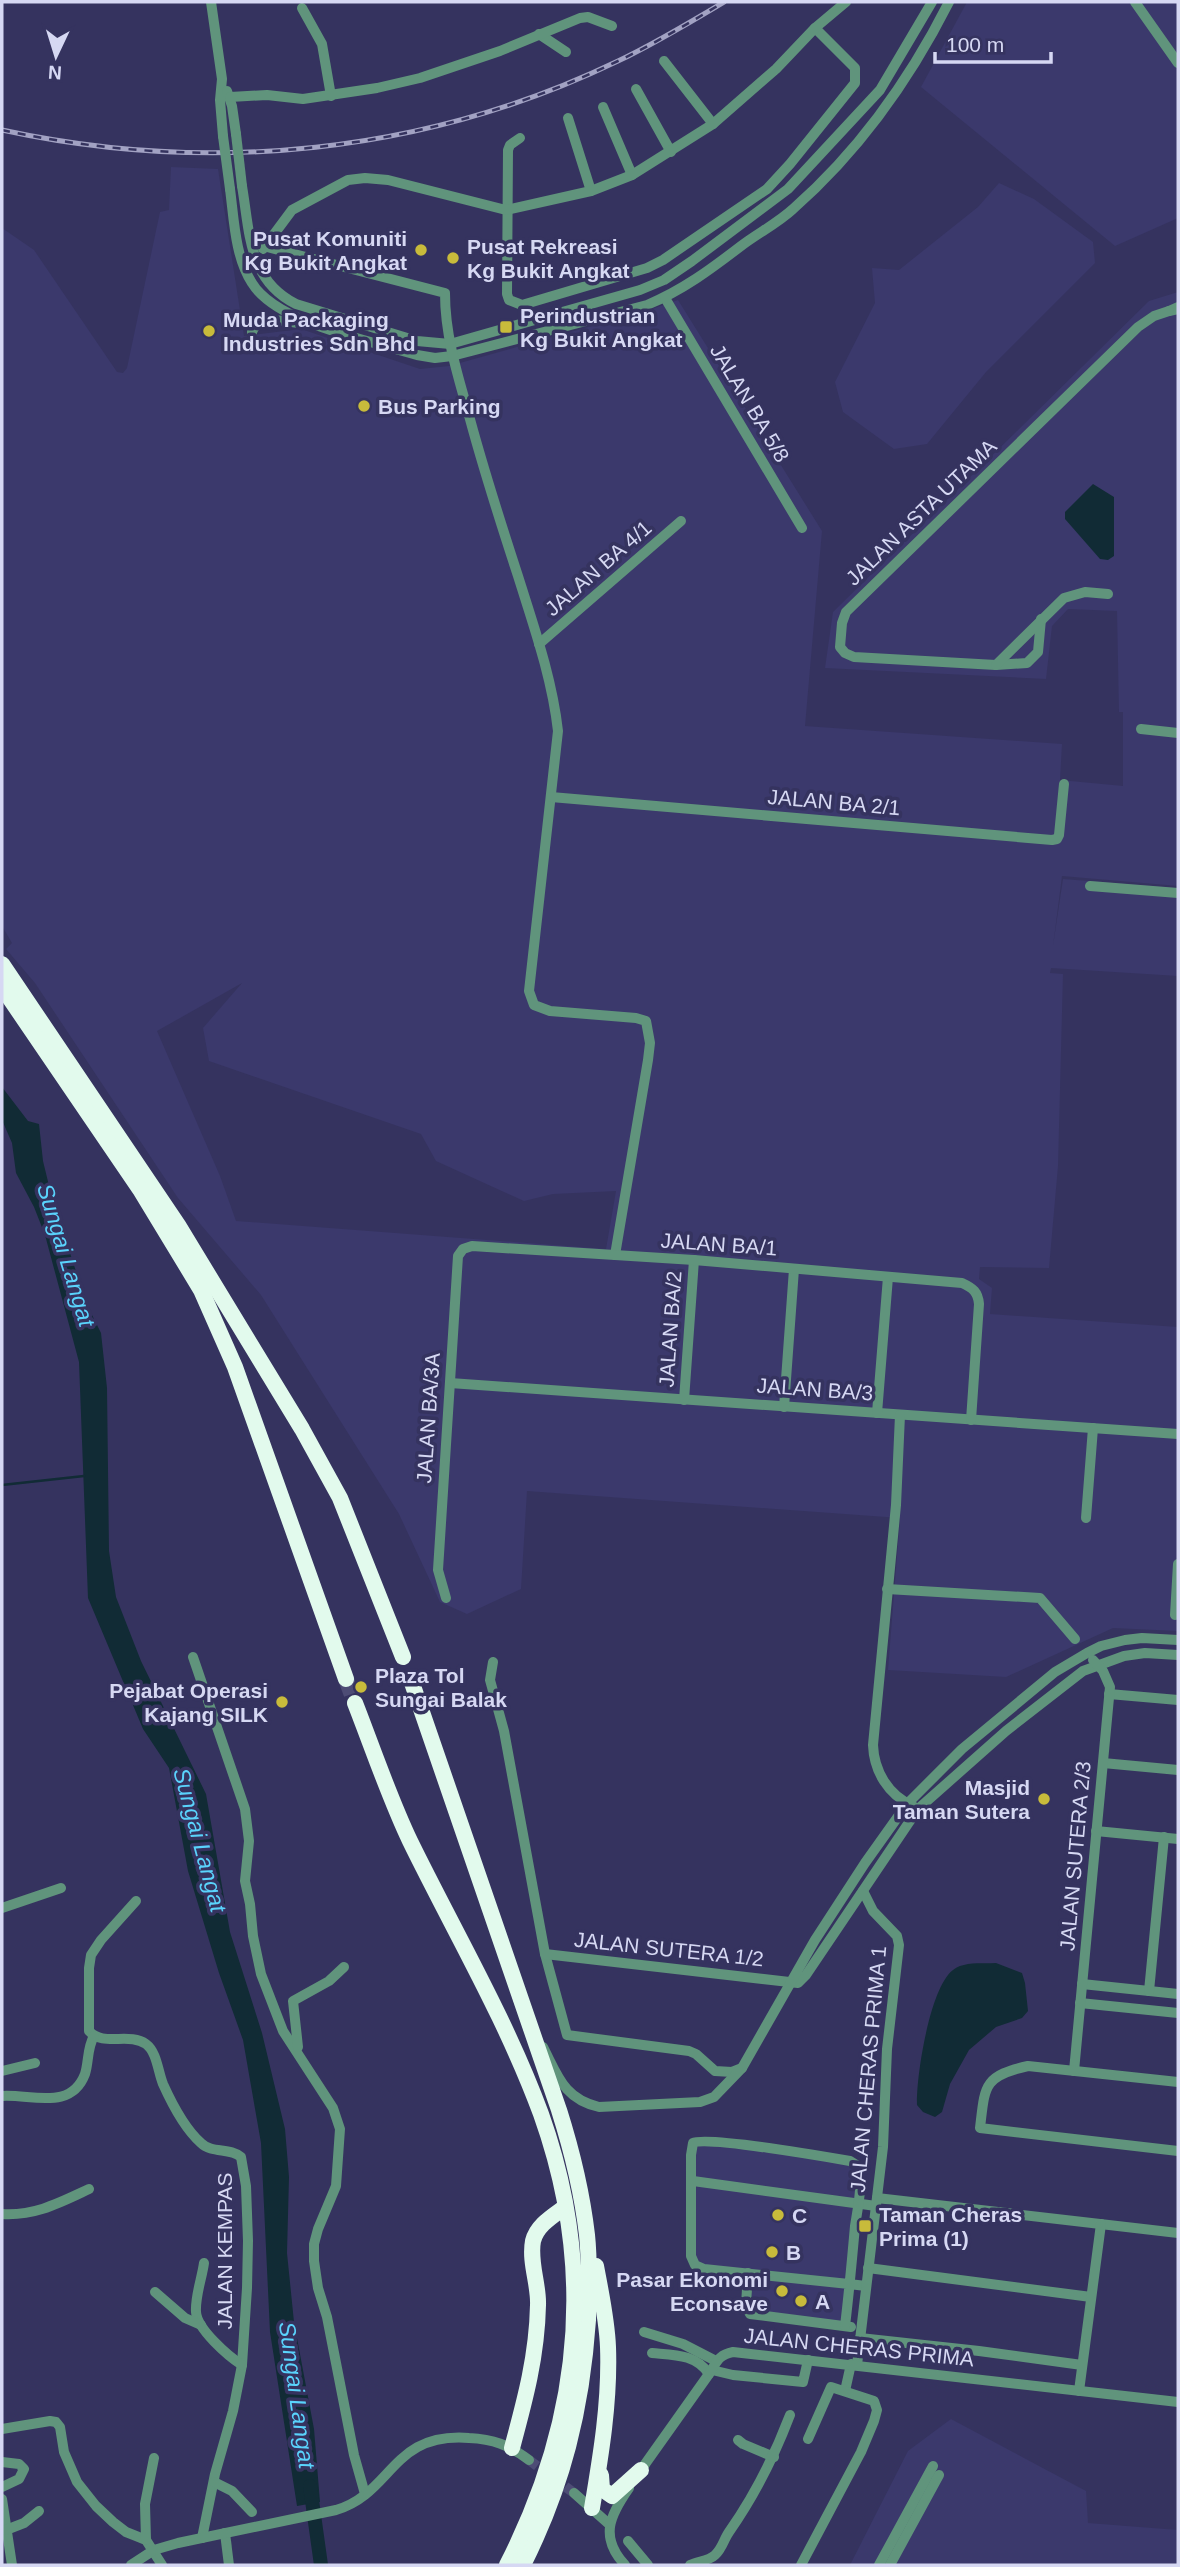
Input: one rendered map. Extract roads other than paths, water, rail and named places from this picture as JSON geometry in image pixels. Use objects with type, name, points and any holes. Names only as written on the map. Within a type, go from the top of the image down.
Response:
[{"type":"highway","points":[[2,964],[178,1225],[302,1429],[340,1498],[403,1657]]},
{"type":"highway","points":[[2,988],[141,1191],[201,1290],[235,1367],[346,1679]]},
{"type":"highway","points":[[411,1680],[567,2134],[587,2237],[588,2308],[579,2404],[572,2441],[545,2521],[523,2565]]},
{"type":"highway","points":[[355,1703],[408,1838],[503,2027],[540,2112],[557,2166],[572,2237],[575,2274],[570,2366],[565,2400],[557,2437],[542,2483],[524,2532],[507,2565]]},
{"type":"highway","points":[[512,2448],[534,2367],[538,2304],[532,2251],[534,2240],[542,2225],[565,2207]]},
{"type":"highway","points":[[587,2237],[594,2255],[608,2344],[607,2409],[592,2508]]},
{"type":"highway","points":[[600,2462],[602,2489],[607,2495],[615,2495],[641,2470]]},
{"type":"street","points":[[211,2],[222,79],[220,100],[230,189],[242,258],[252,283],[268,302],[305,321],[435,358],[452,356],[647,305],[704,275],[792,210],[821,181],[898,93],[949,2]]},
{"type":"street","points":[[242,258],[255,255],[267,247],[292,210],[348,180],[388,180],[506,210],[591,191],[632,175],[713,124],[846,2]]},
{"type":"street","points":[[222,79],[230,97],[255,255],[267,282],[279,295],[296,304],[417,341],[450,344],[640,290],[664,280],[692,261],[788,189],[880,90],[932,2]]},
{"type":"street","points":[[1135,2],[1178,64]]},
{"type":"street","points":[[302,8],[322,44],[331,96]]},
{"type":"street","points":[[230,97],[267,95],[303,99],[331,96],[420,78],[588,17],[612,26]]},
{"type":"street","points":[[520,138],[510,145],[508,150],[507,294],[515,305],[522,306],[630,274],[663,260],[767,189],[855,83],[855,68],[815,28]]},
{"type":"street","points":[[539,34],[566,52]]},
{"type":"street","points":[[664,61],[713,124]]},
{"type":"street","points":[[636,89],[671,152]]},
{"type":"street","points":[[603,107],[632,175]]},
{"type":"street","points":[[568,118],[591,191]]},
{"type":"street","points":[[267,247],[445,293],[452,356],[488,485],[539,643],[556,709],[558,731],[530,999],[534,1005],[550,1011],[636,1018],[646,1021],[649,1033],[648,1060],[615,1255]]},
{"type":"street","points":[[563,295],[567,310]]},
{"type":"street","name":"JALAN BA 5/8","points":[[664,298],[802,528]]},
{"type":"street","name":"JALAN ASTA UTAMA","points":[[1041,619],[1038,652],[1027,663],[996,665],[854,657],[839,647],[846,612],[1138,327],[1154,316],[1175,309]]},
{"type":"street","points":[[252,332],[262,321],[305,321]]},
{"type":"street","name":"JALAN BA 4/1","points":[[539,643],[681,521]]},
{"type":"street","points":[[996,665],[1064,598],[1085,592],[1108,594]]},
{"type":"street","points":[[1141,729],[1178,733]]},
{"type":"street","name":"JALAN BA 2/1","points":[[551,797],[1052,840],[1059,835],[1064,784]]},
{"type":"street","points":[[1090,886],[1178,893]]},
{"type":"street","name":"JALAN BA/1","points":[[471,1246],[962,1283],[972,1287],[978,1295],[979,1304],[971,1420]]},
{"type":"street","name":"JALAN BA/3A","points":[[446,1598],[438,1570],[458,1256],[463,1249],[471,1246]]},
{"type":"street","name":"JALAN BA/2","points":[[684,1399],[694,1261]]},
{"type":"street","points":[[784,1406],[794,1269]]},
{"type":"street","points":[[877,1413],[888,1277]]},
{"type":"street","name":"JALAN BA/3","points":[[450,1383],[1178,1434]]},
{"type":"street","points":[[900,1415],[896,1505],[873,1758],[884,1782],[907,1804],[918,1809]]},
{"type":"street","points":[[1086,1518],[1093,1428]]},
{"type":"street","points":[[1175,1615],[1178,1564]]},
{"type":"street","points":[[887,1589],[1040,1598],[1075,1639],[1101,1646]]},
{"type":"street","points":[[520,2000],[568,2093],[583,2103],[599,2107],[700,2102],[714,2097],[742,2068],[829,1918],[907,1804],[962,1749],[1055,1672],[1087,1653],[1101,1646],[1142,1638],[1178,1640]]},
{"type":"street","points":[[1070,1663],[1075,1639]]},
{"type":"street","name":"JALAN SUTERA 2/3","points":[[1074,2071],[1109,1694],[1108,1679],[1087,1653]]},
{"type":"street","points":[[790,1982],[802,1981],[918,1809],[1029,1712],[1083,1671],[1098,1665],[1145,1653],[1178,1655]]},
{"type":"street","points":[[193,1657],[245,1809],[249,1842],[244,1868],[245,1881],[261,1974],[283,2031],[332,2108],[340,2129],[336,2186],[318,2228],[314,2261],[354,2455],[365,2494]]},
{"type":"street","points":[[493,1662],[490,1680],[504,1731],[545,1955],[567,2035],[688,2051],[696,2054],[715,2071],[732,2072],[742,2068]]},
{"type":"street","points":[[1109,1694],[1178,1700]]},
{"type":"street","points":[[1103,1763],[1178,1770]]},
{"type":"street","points":[[1096,1831],[1178,1839]]},
{"type":"street","points":[[1149,1991],[1164,1838]]},
{"type":"street","points":[[2,1908],[61,1888]]},
{"type":"street","name":"JALAN CHERAS PRIMA 1","points":[[846,2389],[860,2333],[877,2202],[883,2147],[887,2049],[899,1945],[897,1936],[873,1911],[863,1891]]},
{"type":"street","points":[[2,2083],[5,2096],[54,2100],[73,2092],[83,2079],[90,2043],[94,2036],[88,2025],[91,1955],[136,1901]]},
{"type":"street","points":[[850,1910],[873,1911]]},
{"type":"street","name":"JALAN SUTERA 1/2","points":[[545,1955],[790,1982]]},
{"type":"street","points":[[298,2047],[293,2001],[329,1981],[344,1967]]},
{"type":"street","points":[[1082,1984],[1178,1994]]},
{"type":"street","points":[[1080,2003],[1178,2013]]},
{"type":"street","name":"JALAN KEMPAS","points":[[94,2036],[145,2043],[154,2057],[163,2085],[179,2115],[201,2143],[214,2150],[236,2153],[241,2157],[246,2186],[248,2241],[242,2365],[202,2538]]},
{"type":"street","points":[[2,2071],[35,2063]]},
{"type":"street","points":[[1178,2082],[1028,2066],[996,2076],[988,2084],[980,2128],[1178,2151]]},
{"type":"street","points":[[714,2097],[715,2071]]},
{"type":"street","points":[[845,2326],[849,2284],[861,2180],[858,2165],[850,2161],[698,2141],[693,2143],[691,2256],[695,2265],[704,2269],[748,2273],[849,2284],[866,2286]]},
{"type":"street","points":[[692,2181],[858,2204],[877,2202],[1178,2233]]},
{"type":"street","points":[[2,2214],[44,2211],[89,2189]]},
{"type":"street","points":[[1079,2390],[1101,2224]]},
{"type":"street","points":[[201,2325],[196,2307],[204,2263]]},
{"type":"street","points":[[869,2268],[1091,2297]]},
{"type":"street","points":[[748,2273],[746,2305],[750,2314],[845,2326],[860,2333],[1082,2365]]},
{"type":"street","points":[[155,2292],[185,2318],[201,2325],[228,2356],[242,2365]]},
{"type":"street","points":[[644,2332],[683,2344],[712,2368]]},
{"type":"street","name":"JALAN CHERAS PRIMA","points":[[712,2368],[722,2354],[733,2352],[806,2369],[852,2367],[1177,2402]]},
{"type":"street","points":[[652,2353],[692,2358],[733,2375],[803,2382],[806,2369]]},
{"type":"street","points":[[625,2565],[614,2551],[610,2538],[615,2507],[712,2368]]},
{"type":"street","points":[[801,2565],[861,2452],[877,2410],[874,2401],[846,2389],[831,2387],[808,2439]]},
{"type":"street","points":[[1177,2402],[1178,2388]]},
{"type":"street","points":[[690,2565],[716,2555],[747,2507],[774,2457],[790,2415]]},
{"type":"street","points":[[2,2429],[56,2422],[60,2427],[64,2452],[77,2482],[113,2522],[126,2532],[146,2540],[162,2565]]},
{"type":"street","points":[[131,2565],[154,2550],[353,2504],[406,2454],[434,2440],[459,2437],[488,2439],[512,2448],[529,2459]]},
{"type":"street","points":[[738,2440],[774,2457]]},
{"type":"street","points":[[146,2540],[145,2504],[154,2458]]},
{"type":"street","points":[[2,2462],[10,2462],[24,2469],[24,2474],[19,2479],[2,2487]]},
{"type":"street","points":[[879,2565],[936,2471],[890,2565]]},
{"type":"street","points":[[214,2482],[232,2491],[252,2512]]},
{"type":"street","points":[[574,2493],[610,2525]]},
{"type":"street","points":[[2,2499],[12,2565]]},
{"type":"street","points":[[592,2508],[604,2512],[615,2507]]},
{"type":"street","points":[[5,2532],[24,2523],[39,2511]]},
{"type":"street","points":[[225,2532],[229,2565]]},
{"type":"street","points":[[628,2541],[648,2565]]},
{"type":"water","points":[[1093,484],[1114,497],[1114,556],[1108,560],[1100,559],[1065,519],[1065,512]]},
{"type":"water","points":[[2,1087],[28,1121],[39,1124],[43,1161],[52,1198],[87,1305],[101,1333],[107,1388],[109,1551],[116,1597],[141,1661],[206,1794],[230,1932],[262,2033],[285,2129],[289,2177],[287,2253],[294,2322],[314,2429],[320,2502],[297,2506],[270,2332],[261,2143],[243,2040],[188,1871],[169,1768],[143,1729],[88,1598],[79,1362],[45,1235],[16,1173],[12,1143],[2,1120]]},
{"type":"water","points":[[996,1963],[1022,1973],[1028,2011],[1022,2018],[996,2027],[969,2050],[950,2084],[942,2112],[935,2117],[923,2112],[917,2105],[919,2074],[931,2013],[945,1979],[957,1967]]},
{"type":"waterway","points":[[2,1485],[84,1476]]},
{"type":"waterway","name":"Sungai Langat","points":[[310,2486],[321,2565]]},
{"type":"tunnel","points":[[346,1679],[355,1703]]},
{"type":"tunnel","points":[[529,2460],[574,2493]]},
{"type":"railway","points":[[2,130],[80,144],[159,151],[237,152],[316,147],[393,136],[470,117],[545,93],[618,61],[724,2]]},
{"type":"place","name":"Pusat Komuniti Kg Bukit Angkat","points":[[421,250]]},
{"type":"place","name":"Pusat Rekreasi Kg Bukit Angkat","points":[[453,258]]},
{"type":"place","name":"Perindustrian Kg Bukit Angkat","points":[[506,327]]},
{"type":"place","name":"Muda Packaging Industries Sdn Bhd","points":[[209,331]]},
{"type":"place","name":"Bus Parking","points":[[364,406]]},
{"type":"place","name":"Plaza Tol Sungai Balak","points":[[361,1687]]},
{"type":"place","name":"Pejabat Operasi Kajang SILK","points":[[282,1702]]},
{"type":"place","name":"Masjid Taman Sutera","points":[[1044,1799]]},
{"type":"place","name":"C","points":[[778,2215]]},
{"type":"place","name":"Taman Cheras Prima (1)","points":[[865,2226]]},
{"type":"place","name":"B","points":[[772,2252]]},
{"type":"place","name":"Pasar Ekonomi Econsave","points":[[782,2291]]},
{"type":"place","name":"A","points":[[801,2301]]}]
